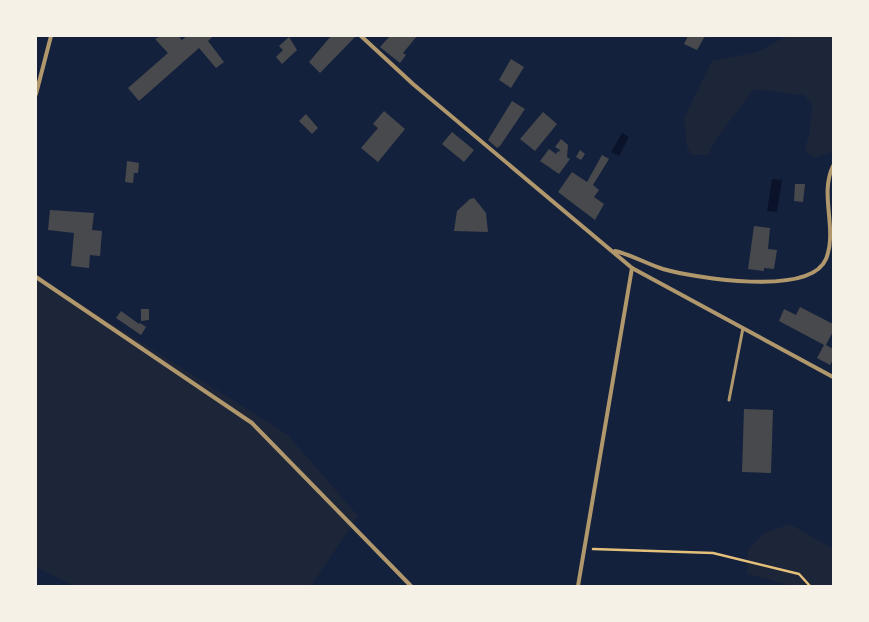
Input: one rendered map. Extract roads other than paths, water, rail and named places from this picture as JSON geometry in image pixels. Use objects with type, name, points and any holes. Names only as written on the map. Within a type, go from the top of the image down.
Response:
[{"type":"street","points":[[36,94],[51,36]]},
{"type":"street","points":[[361,36],[412,84],[632,268],[833,377]]},
{"type":"street","points":[[613,251],[666,270],[718,278],[762,282],[786,281],[802,278],[809,275],[821,266],[828,251],[830,241],[828,179],[833,166]]},
{"type":"street","points":[[578,586],[632,268]]},
{"type":"street","points":[[36,277],[252,424],[411,586]]},
{"type":"lane","points":[[729,400],[742,328]]}]
